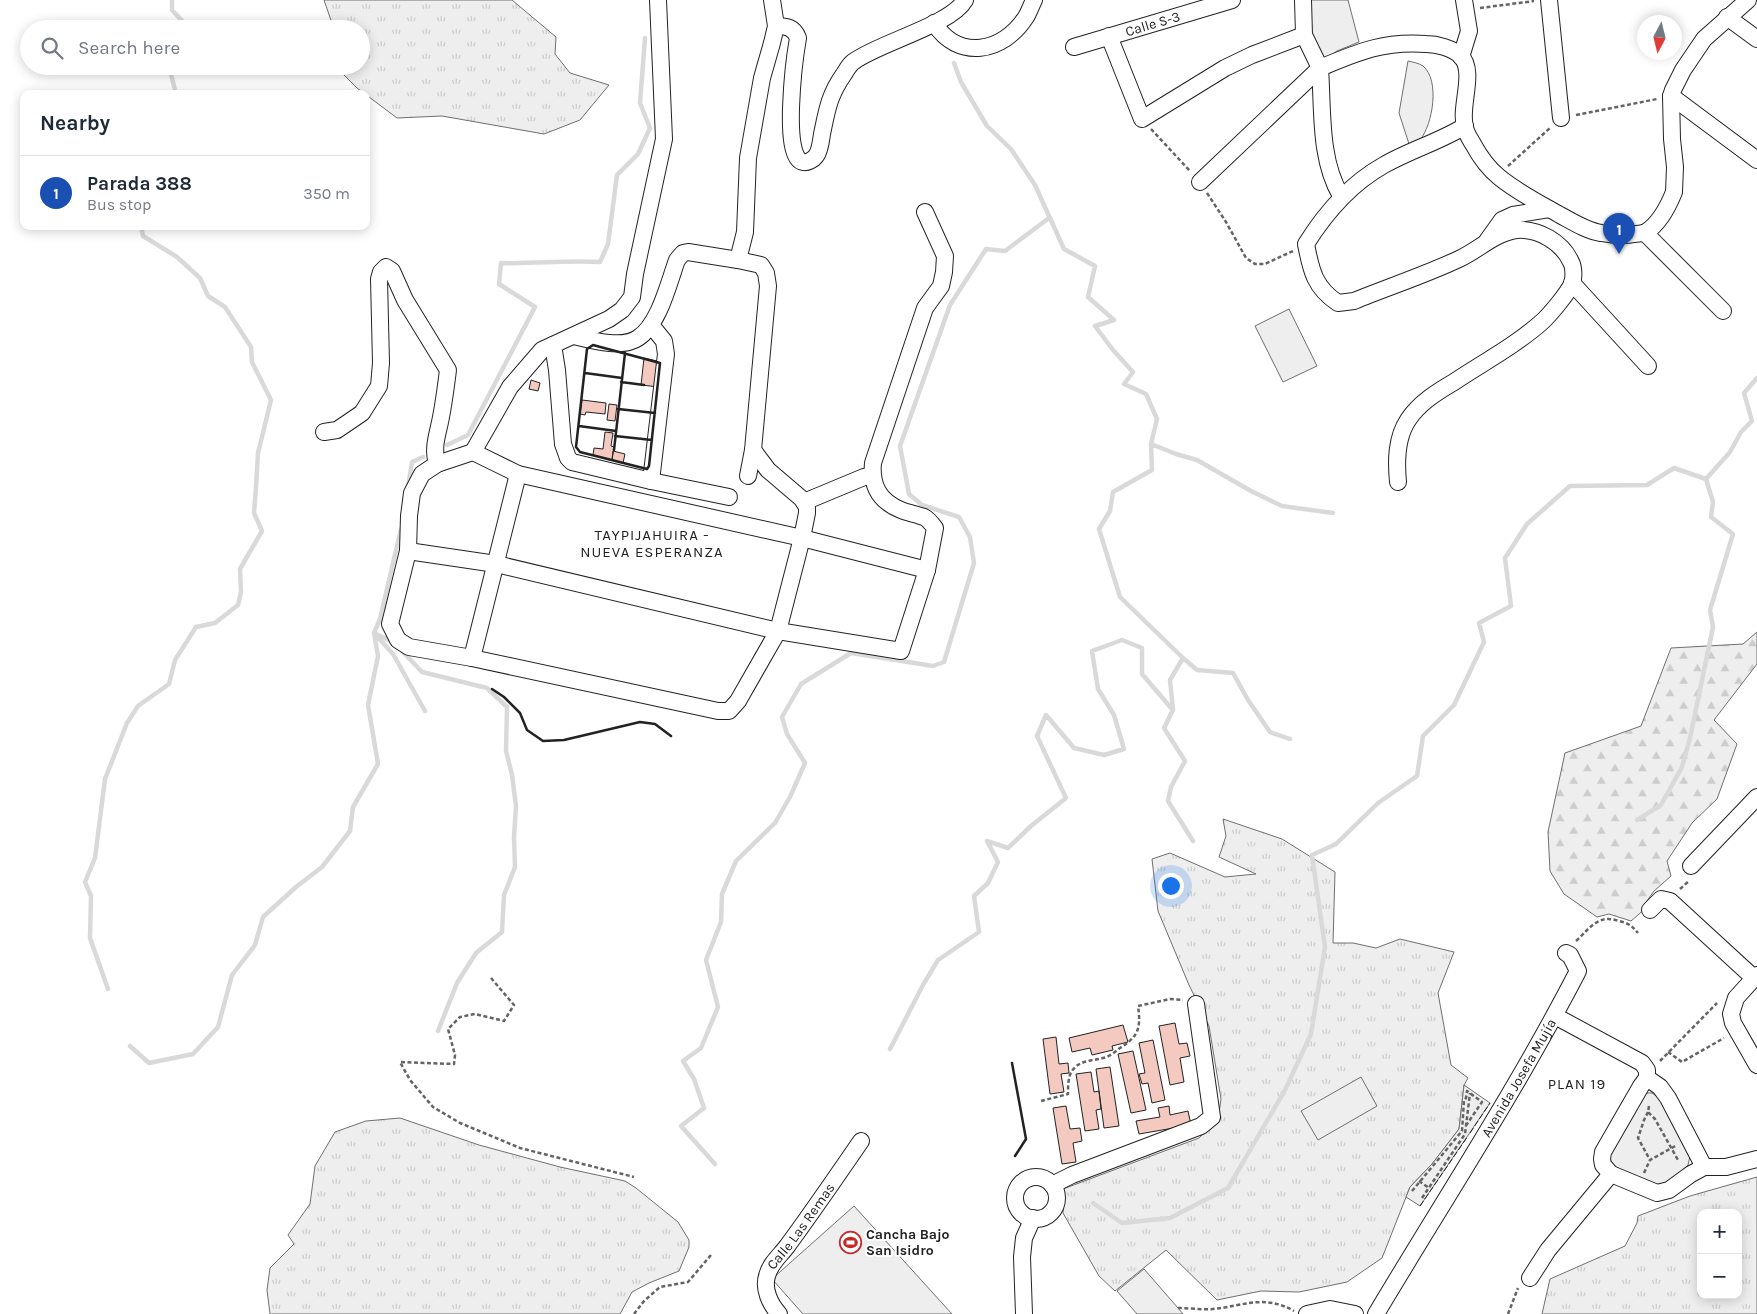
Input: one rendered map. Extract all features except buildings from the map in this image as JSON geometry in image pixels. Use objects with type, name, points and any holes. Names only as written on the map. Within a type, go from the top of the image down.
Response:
[{"type":"street","points":[[658,0],[664,139],[634,274],[632,297],[622,310],[609,319],[542,350],[510,387],[473,452],[437,464],[422,474],[412,493],[408,516],[408,550],[390,624],[398,640],[409,647],[472,658],[718,711],[729,711],[738,701],[778,631],[807,513],[804,502],[768,470],[753,450]]},
{"type":"street","points":[[738,260],[745,232],[748,158],[762,78],[776,26],[772,0]]},
{"type":"street","points":[[776,26],[791,28],[796,32],[798,38],[791,106],[792,142],[794,155],[804,162],[816,157],[833,89],[852,63],[891,42],[934,24],[956,9],[965,0]]},
{"type":"street","points":[[934,24],[943,36],[955,45],[972,49],[986,47],[1005,38],[1020,25],[1034,0]]},
{"type":"street","name":"Calle S-3","points":[[1074,47],[1232,0]]},
{"type":"street","points":[[1302,0],[1304,35],[1320,68],[1324,138],[1331,175],[1342,196]]},
{"type":"street","points":[[1200,182],[1320,68],[1357,52],[1384,45],[1405,42],[1433,44],[1446,48],[1461,57],[1466,70],[1467,82],[1464,108],[1465,126],[1474,146],[1498,176],[1527,197],[1579,225],[1600,233],[1626,235],[1645,233],[1669,206],[1674,192],[1671,96],[1683,70],[1704,39],[1748,0]]},
{"type":"street","points":[[1542,1],[1561,118]]},
{"type":"street","points":[[1461,57],[1469,31],[1465,8]]},
{"type":"street","points":[[1727,17],[1757,39]]},
{"type":"street","points":[[1109,36],[1142,119],[1225,68],[1252,55],[1304,35]]},
{"type":"street","points":[[1671,96],[1757,160]]},
{"type":"street","points":[[1398,482],[1397,466],[1400,435],[1408,419],[1428,398],[1522,338],[1545,319],[1572,283],[1573,265],[1567,253],[1551,239],[1528,230],[1514,230],[1499,236],[1459,259],[1354,301],[1338,303],[1318,286],[1311,267],[1306,244],[1318,225],[1342,196],[1383,165],[1465,126]]},
{"type":"street","points":[[1483,246],[1502,220],[1522,213],[1549,209]]},
{"type":"street","points":[[408,550],[496,564],[778,631],[901,650],[927,570],[935,528],[925,518],[888,504],[873,483],[872,476],[873,463],[880,440],[925,308],[941,286],[944,272],[945,256],[925,212]]},
{"type":"street","points":[[1645,233],[1723,311]]},
{"type":"street","points":[[574,336],[594,340],[624,342],[638,339],[657,316],[677,260],[682,253],[688,252],[760,265],[766,273],[768,286],[753,450],[748,476]]},
{"type":"street","points":[[324,432],[337,430],[362,412],[379,386],[381,363],[379,279],[381,272],[386,266],[392,271],[405,300],[448,370],[441,418],[435,441],[434,455],[437,464]]},
{"type":"street","points":[[1572,283],[1648,366]]},
{"type":"street","points":[[651,325],[664,341],[666,354],[651,481]]},
{"type":"street","points":[[553,345],[563,444],[568,458],[572,462],[729,497]]},
{"type":"street","points":[[473,452],[518,474],[802,538],[927,570]]},
{"type":"street","points":[[472,658],[518,474]]},
{"type":"street","points":[[804,502],[864,477],[872,476]]},
{"type":"street","points":[[1692,871],[1757,797]]},
{"type":"street","points":[[1650,910],[1661,899],[1670,901],[1756,977],[1736,998],[1731,1014],[1733,1023],[1757,1065]]},
{"type":"street","points":[[1554,1016],[1578,971],[1570,955],[1566,953]]},
{"type":"street","points":[[1052,1185],[1072,1175],[1201,1126],[1212,1117],[1196,1004]]},
{"type":"street","name":"Avenida Josefa Mujía","points":[[1376,1314],[1506,1100],[1554,1016],[1642,1063],[1647,1070],[1647,1078],[1660,1087],[1668,1098],[1704,1167]]},
{"type":"street","points":[[1647,1078],[1603,1152],[1603,1165],[1611,1174],[1658,1193],[1669,1190],[1704,1167],[1726,1167],[1757,1159]]},
{"type":"street","name":"Calle Las Remas","points":[[779,1314],[768,1297],[766,1288],[769,1268],[787,1246],[861,1141]]},
{"type":"street","points":[[1530,1278],[1548,1250],[1611,1174]]},
{"type":"street","points":[[1035,1177],[1047,1180],[1052,1185],[1056,1191],[1055,1205],[1046,1216],[1033,1218],[1026,1216],[1017,1206],[1015,1200],[1018,1187],[1022,1182],[1035,1177]]},
{"type":"street","points":[[1024,1314],[1022,1257],[1024,1238],[1033,1218]]},
{"type":"street","points":[[1307,1314],[1330,1309],[1355,1314]]},
{"type":"path","points":[[1465,8],[1542,1]]},
{"type":"path","points":[[1498,176],[1561,118],[1671,96]]},
{"type":"path","points":[[1142,119],[1200,182],[1226,222],[1246,258],[1255,264],[1265,264],[1306,244]]},
{"type":"path","points":[[1674,896],[1692,871]]},
{"type":"path","points":[[1566,953],[1598,920],[1610,918],[1632,924],[1638,933]]},
{"type":"path","points":[[491,978],[514,1005],[504,1021],[475,1014],[460,1017],[448,1029],[455,1055],[454,1064],[400,1062],[410,1080],[433,1107],[460,1123],[520,1148],[634,1177]]},
{"type":"path","points":[[1041,1101],[1068,1094],[1070,1073],[1076,1066],[1084,1062],[1106,1058],[1132,1041],[1138,1031],[1138,1006],[1170,998],[1196,1004]]},
{"type":"path","points":[[1662,1068],[1659,1062],[1720,999]]},
{"type":"path","points":[[1668,1052],[1682,1062],[1728,1036]]},
{"type":"path","points":[[1412,1191],[1462,1131],[1464,1100],[1467,1091],[1482,1102],[1466,1128]]},
{"type":"path","points":[[1422,1198],[1465,1134],[1470,1093]]},
{"type":"path","points":[[1649,1103],[1648,1112],[1638,1138],[1650,1160]]},
{"type":"path","points":[[1648,1112],[1655,1119],[1678,1160]]},
{"type":"path","points":[[1641,1179],[1650,1160],[1676,1145]]},
{"type":"path","points":[[1419,1181],[1429,1188]]},
{"type":"path","points":[[634,1314],[644,1301],[660,1287],[688,1282],[710,1255]]},
{"type":"path","points":[[1508,1314],[1521,1281],[1530,1278]]},
{"type":"path","points":[[1178,1308],[1212,1309],[1255,1302],[1282,1305],[1296,1314]]},
{"type":"green space","points":[[324,0],[512,0],[556,37],[555,54],[570,73],[609,85],[580,120],[544,134],[442,116],[397,118],[370,98],[370,90],[360,90],[344,75],[370,75],[370,20],[331,20]]},
{"type":"green space","points":[[1307,0],[1348,0],[1359,42],[1337,51],[1322,61],[1303,10]]},
{"type":"green space","points":[[1408,61],[1423,66],[1432,81],[1433,91],[1431,113],[1425,133],[1420,140],[1410,147],[1399,113]]},
{"type":"green space","points":[[1289,309],[1317,366],[1283,382],[1255,326]]},
{"type":"green space","points":[[1757,632],[1757,664],[1714,720],[1737,744],[1717,799],[1692,823],[1667,861],[1671,876],[1654,891],[1644,905],[1646,908],[1631,921],[1609,914],[1597,917],[1564,894],[1550,871],[1548,832],[1565,753],[1641,726],[1671,648],[1743,644]]},
{"type":"green space","points":[[1223,819],[1282,839],[1335,872],[1333,943],[1353,943],[1376,948],[1400,939],[1454,952],[1438,993],[1451,1065],[1468,1078],[1464,1085],[1459,1129],[1432,1164],[1410,1187],[1382,1258],[1347,1282],[1299,1292],[1261,1291],[1217,1300],[1166,1250],[1115,1291],[1099,1276],[1063,1213],[1063,1189],[1199,1138],[1218,1120],[1221,1099],[1209,1026],[1189,985],[1158,911],[1152,859],[1170,853],[1225,877],[1256,874],[1219,857],[1226,836]]},
{"type":"green space","points":[[1361,1077],[1377,1106],[1318,1140],[1301,1111]]},
{"type":"green space","points":[[1464,1085],[1490,1103],[1420,1206],[1406,1197],[1410,1187],[1432,1164],[1459,1129]]},
{"type":"green space","points":[[1652,1093],[1659,1098],[1690,1156],[1688,1165],[1665,1185],[1660,1187],[1621,1172],[1611,1161],[1610,1154],[1645,1094]]},
{"type":"green space","points":[[400,1118],[479,1145],[560,1167],[625,1181],[678,1222],[689,1240],[689,1247],[679,1271],[632,1292],[620,1314],[270,1314],[267,1290],[270,1268],[294,1244],[288,1235],[310,1204],[315,1166],[335,1132],[366,1121]]},
{"type":"green space","points":[[1757,1177],[1757,1314],[1542,1314],[1550,1279],[1625,1246],[1637,1223],[1638,1216],[1690,1196]]},
{"type":"green space","name":"Cancha Bajo San Isidro","points":[[854,1206],[952,1314],[803,1314],[772,1279]]},
{"type":"green space","points":[[1144,1269],[1183,1314],[1137,1314],[1117,1291]]},
{"type":"waterway","points":[[172,0],[172,10],[181,20]]},
{"type":"waterway","points":[[447,445],[468,435],[535,307],[499,284],[501,263],[600,262],[608,244],[617,175],[638,154],[650,128],[640,103],[645,38]]},
{"type":"waterway","points":[[954,63],[961,82],[987,126],[1011,149],[1035,185],[1064,249],[1095,266],[1088,297],[1114,320],[1095,326],[1133,372],[1124,384],[1146,394],[1157,419],[1151,444],[1152,470],[1113,492],[1110,511],[1099,529],[1120,597],[1183,658],[1170,680],[1173,710],[1164,728],[1185,761],[1171,787],[1168,801],[1193,841]]},
{"type":"waterway","points":[[171,75],[175,90]]},
{"type":"waterway","points":[[715,1164],[681,1126],[704,1108],[694,1079],[683,1061],[701,1048],[718,1007],[706,960],[721,922],[722,894],[736,861],[775,823],[790,797],[805,763],[787,734],[782,717],[801,684],[851,653],[933,666],[944,662],[974,563],[970,537],[959,517],[922,505],[909,494],[900,446],[950,305],[986,249],[1005,251],[1049,218]]},
{"type":"waterway","points":[[108,989],[90,938],[91,896],[85,882],[95,858],[105,779],[127,723],[138,706],[169,684],[175,660],[196,627],[215,623],[238,605],[241,592],[240,569],[262,531],[254,513],[258,453],[271,400],[252,362],[251,347],[225,307],[208,296],[200,278],[177,257],[143,236],[142,230]]},
{"type":"waterway","points":[[1093,1203],[1122,1223],[1170,1218],[1228,1188],[1285,1090],[1311,1034],[1325,947],[1312,855],[1336,844],[1378,803],[1417,776],[1423,736],[1454,705],[1484,642],[1479,623],[1511,606],[1505,558],[1527,524],[1570,486],[1647,485],[1674,468],[1706,479],[1730,452],[1741,432],[1752,421],[1744,393],[1757,378]]},
{"type":"waterway","points":[[1151,444],[1197,460],[1251,491],[1282,506],[1333,513]]},
{"type":"waterway","points":[[408,487],[412,462],[423,457]]},
{"type":"waterway","points":[[1637,820],[1661,805],[1682,767],[1690,738],[1713,627],[1710,610],[1733,534],[1711,517],[1713,502],[1706,479]]},
{"type":"waterway","points":[[401,529],[380,619],[374,633],[393,654],[425,711]]},
{"type":"waterway","points":[[374,633],[393,642]]},
{"type":"waterway","points":[[130,1046],[149,1063],[193,1054],[218,1027],[232,975],[255,945],[263,917],[296,887],[322,867],[350,831],[353,807],[378,764],[368,705],[378,656],[374,633]]},
{"type":"waterway","points":[[890,1049],[938,960],[979,932],[974,896],[988,883],[998,862],[987,841],[1008,848],[1031,826],[1066,798],[1037,736],[1046,715],[1074,748],[1104,755],[1124,749],[1114,715],[1098,689],[1092,651],[1122,640],[1142,648],[1142,674],[1172,709]]},
{"type":"waterway","points":[[402,651],[422,672],[487,688],[507,707],[506,751],[512,775],[516,806],[515,867],[504,895],[502,932],[476,953],[457,983],[438,1031]]},
{"type":"waterway","points":[[1183,658],[1197,670],[1233,673],[1248,700],[1270,732],[1290,739]]},
{"type":"fence","points":[[1470,1133],[1490,1103]]},
{"type":"fence","points":[[1420,1206],[1468,1136]]},
{"type":"wall","points":[[593,345],[660,363],[649,466],[647,469],[580,452],[576,447],[587,349],[593,345]]},
{"type":"wall","points":[[614,450],[625,353]]},
{"type":"wall","points":[[585,373],[622,378]]},
{"type":"wall","points":[[621,382],[644,385]]},
{"type":"wall","points":[[618,409],[655,413]]},
{"type":"wall","points":[[579,426],[616,431]]},
{"type":"wall","points":[[615,436],[652,440]]},
{"type":"wall","points":[[492,689],[504,697],[520,713],[527,730],[543,741],[564,740],[640,722],[655,724],[671,736]]},
{"type":"wall","points":[[1012,1063],[1026,1139],[1015,1156]]},
{"type":"place","name":"Parada 388","points":[[1619,254]]},
{"type":"place","name":"Cancha Bajo San Isidro","points":[[850,1242]]},
{"type":"district","name":"TAYPIJAHUIRA - NUEVA ESPERANZA","points":[[652,544]]},
{"type":"district","name":"PLAN 19","points":[[1577,1084]]}]
